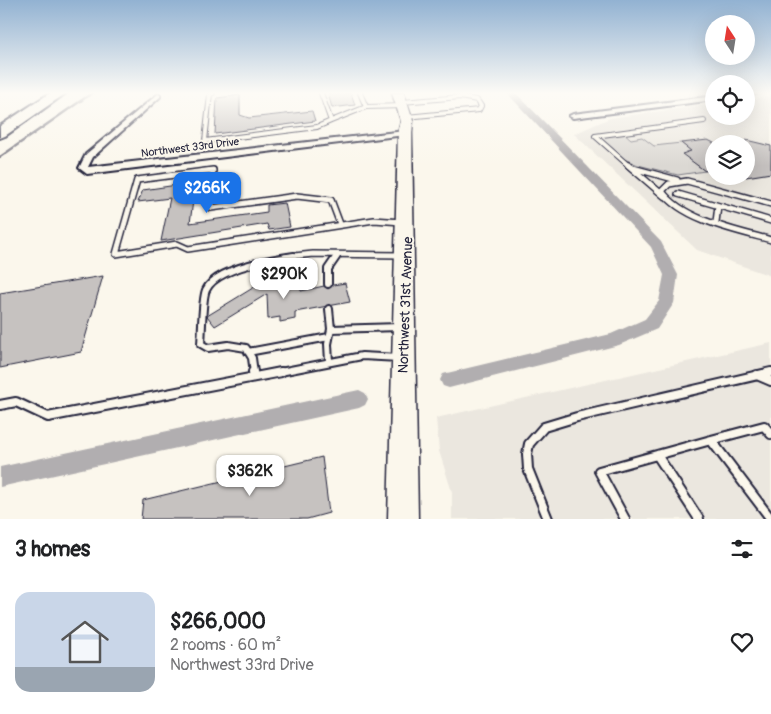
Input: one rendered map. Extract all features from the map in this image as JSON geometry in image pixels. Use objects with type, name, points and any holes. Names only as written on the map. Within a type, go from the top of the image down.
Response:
[{"type":"highway","points":[[0,134],[25,117]]},
{"type":"main road","name":"Northwest 31st Avenue","points":[[403,117],[407,222],[401,442],[403,519]]},
{"type":"street","name":"Northwest 33rd Drive","points":[[134,117],[89,156],[83,168],[87,171],[366,117]]},
{"type":"lane","points":[[207,117],[205,140],[317,127],[338,117]]},
{"type":"lane","points":[[704,121],[595,136],[671,204],[684,212],[771,240]]},
{"type":"lane","points":[[631,167],[771,204]]},
{"type":"lane","points":[[340,224],[331,200],[297,196],[211,208],[213,170],[194,172],[137,180],[116,254],[177,244],[188,249],[374,220],[407,222]]},
{"type":"lane","points":[[664,196],[664,187],[680,181]]},
{"type":"lane","points":[[678,194],[771,221]]},
{"type":"lane","points":[[716,222],[718,206]]},
{"type":"lane","points":[[254,377],[252,358],[246,348],[228,345],[208,348],[202,344],[206,290],[211,283],[251,264],[313,254],[336,256],[406,255]]},
{"type":"lane","points":[[328,284],[328,270],[336,256]]},
{"type":"lane","points":[[329,309],[331,329],[329,337],[329,362]]},
{"type":"lane","points":[[331,329],[404,326]]},
{"type":"lane","points":[[248,352],[329,337]]},
{"type":"lane","points":[[0,405],[16,402],[48,417],[362,356],[403,358]]},
{"type":"lane","points":[[548,519],[528,469],[527,454],[529,444],[544,427],[577,417],[771,372]]},
{"type":"lane","points":[[758,375],[771,380]]},
{"type":"lane","points":[[625,519],[599,471],[764,426],[771,434]]},
{"type":"lane","points":[[711,440],[771,519]]},
{"type":"lane","points":[[657,455],[699,519]]},
{"type":"shaded area","points":[[616,117],[705,117],[705,125],[755,125],[755,117],[771,117],[771,276],[697,250],[574,134]]},
{"type":"shaded area","points":[[623,132],[631,139],[642,137],[654,146],[681,143],[691,151],[686,152],[705,171],[678,175],[638,165],[622,158],[595,136]]},
{"type":"shaded area","points":[[771,343],[771,519],[452,519],[452,492],[439,451],[436,418]]},
{"type":"building","points":[[216,117],[314,117],[315,121],[215,134]]},
{"type":"building","points":[[705,140],[705,171],[682,154],[691,151],[681,143]]},
{"type":"building","points":[[755,142],[771,146],[771,173],[755,176]]},
{"type":"building","points":[[204,181],[203,192],[194,193],[190,223],[267,212],[267,205],[285,203],[290,227],[269,230],[267,224],[161,241],[170,198],[138,202],[143,190]]},
{"type":"building","points":[[103,276],[81,352],[0,368],[0,293]]},
{"type":"building","points":[[299,277],[301,291],[324,286],[328,289],[333,285],[345,283],[350,302],[295,312],[295,319],[280,322],[280,317],[268,319],[267,294],[215,326],[207,316],[261,283]]},
{"type":"building","points":[[322,457],[329,513],[307,519],[141,519],[143,500]]},
{"type":"waterway","points":[[0,157],[57,117]]},
{"type":"waterway","points":[[449,380],[613,340],[651,324],[666,303],[671,275],[656,245],[534,117]]},
{"type":"waterway","points":[[0,477],[359,399]]}]
